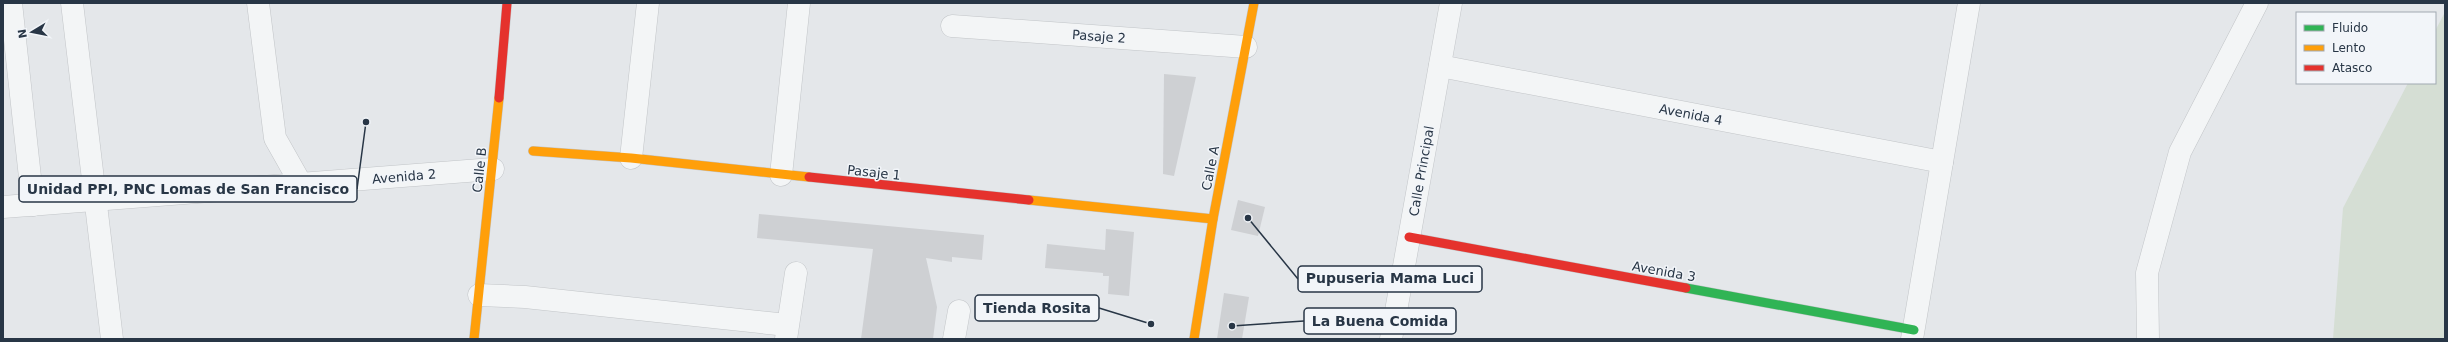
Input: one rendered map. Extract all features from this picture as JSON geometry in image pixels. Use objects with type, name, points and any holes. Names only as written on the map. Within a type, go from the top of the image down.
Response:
[{"type":"street","points":[[11,3],[33,206]]},
{"type":"street","points":[[72,3],[112,339]]},
{"type":"street","points":[[258,3],[275,138],[301,184]]},
{"type":"street","name":"Calle B","points":[[474,339],[493,169],[507,3]]},
{"type":"street","points":[[631,158],[648,3]]},
{"type":"street","points":[[782,176],[799,3]]},
{"type":"street","name":"Calle A","points":[[1194,339],[1213,219],[1254,3]]},
{"type":"street","name":"Calle Principal","points":[[1391,339],[1451,3]]},
{"type":"street","points":[[1913,334],[1969,3]]},
{"type":"street","points":[[2148,339],[2147,273],[2180,152],[2257,3]]},
{"type":"street","name":"Pasaje 2","points":[[952,26],[1246,47]]},
{"type":"street","name":"Avenida 4","points":[[1440,66],[1942,162]]},
{"type":"street","name":"Pasaje 1","points":[[533,152],[631,158],[782,176],[1213,219]]},
{"type":"street","name":"Avenida 2","points":[[3,207],[33,206],[493,169]]},
{"type":"street","name":"Avenida 3","points":[[1409,237],[1913,334]]},
{"type":"street","points":[[479,295],[525,298],[786,332],[796,273]]},
{"type":"street","points":[[954,339],[959,311]]},
{"type":"shaded area","points":[[2445,12],[2445,339],[2333,339],[2343,208],[2407,84],[2436,84],[2436,29]]},
{"type":"building","points":[[1164,74],[1196,77],[1174,176],[1163,174]]},
{"type":"building","points":[[1238,200],[1265,207],[1258,236],[1231,230]]},
{"type":"building","points":[[759,214],[984,235],[982,260],[952,257],[952,262],[926,258],[937,307],[933,339],[861,339],[873,249],[757,238]]},
{"type":"building","points":[[1106,229],[1134,232],[1129,296],[1108,294],[1109,276],[1103,276],[1103,273],[1045,268],[1047,244],[1105,250]]},
{"type":"building","points":[[1224,293],[1249,297],[1242,339],[1217,339]]},
{"type":"traffic: fast","points":[[1686,288],[1914,330]]},
{"type":"traffic: slow","points":[[1194,339],[1213,219],[1254,3]]},
{"type":"traffic: slow","points":[[474,339],[499,98]]},
{"type":"traffic: slow","points":[[533,151],[631,158],[809,177]]},
{"type":"traffic: slow","points":[[1029,200],[1213,219]]},
{"type":"traffic: jam","points":[[499,98],[507,3]]},
{"type":"traffic: jam","points":[[809,177],[1029,200]]},
{"type":"traffic: jam","points":[[1409,237],[1686,288]]},
{"type":"place","name":"Unidad PPI, PNC Lomas de San Francisco","points":[[366,122]]},
{"type":"place","name":"Pupuseria Mama Luci","points":[[1248,218]]},
{"type":"place","name":"Tienda Rosita","points":[[1151,324]]},
{"type":"place","name":"La Buena Comida","points":[[1232,326]]}]
